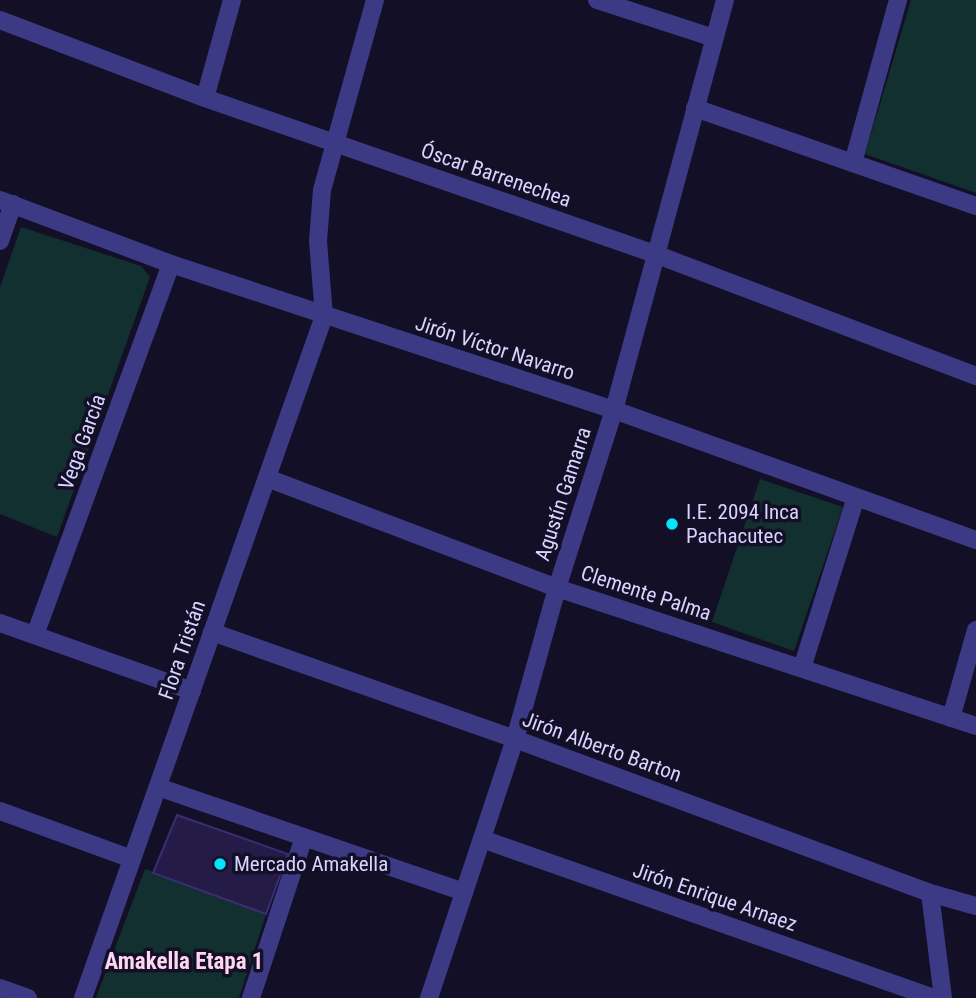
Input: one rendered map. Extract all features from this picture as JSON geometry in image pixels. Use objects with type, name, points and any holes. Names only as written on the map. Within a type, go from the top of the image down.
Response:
[{"type":"street","points":[[205,98],[232,0]]},
{"type":"street","points":[[324,317],[318,241],[322,190],[375,0]]},
{"type":"street","points":[[597,0],[714,38]]},
{"type":"street","name":"Agustín Gamarra","points":[[430,998],[515,739],[556,588],[614,410],[725,0]]},
{"type":"street","points":[[853,163],[898,0]]},
{"type":"street","name":"Óscar Barrenechea","points":[[0,20],[205,98],[655,254],[976,376]]},
{"type":"street","points":[[695,108],[976,206]]},
{"type":"street","points":[[0,241],[7,202]]},
{"type":"street","name":"Jirón Víctor Navarro","points":[[7,202],[172,264],[324,317],[614,410],[976,540]]},
{"type":"street","name":"Vega García","points":[[35,635],[172,264]]},
{"type":"street","name":"Flora Tristán","points":[[83,998],[324,317]]},
{"type":"street","name":"Clemente Palma","points":[[267,478],[556,588],[976,726]]},
{"type":"street","points":[[802,668],[856,497]]},
{"type":"street","points":[[0,623],[192,691]]},
{"type":"street","points":[[951,718],[976,630]]},
{"type":"street","name":"Jirón Alberto Barton","points":[[212,632],[515,739],[930,893],[976,906]]},
{"type":"street","points":[[158,787],[464,892]]},
{"type":"street","points":[[0,811],[132,859]]},
{"type":"street","points":[[251,998],[304,837]]},
{"type":"street","name":"Jirón Enrique Arnaez","points":[[482,839],[934,998]]},
{"type":"street","points":[[930,893],[943,998]]},
{"type":"street","points":[[0,988],[28,998]]},
{"type":"green space","points":[[911,0],[976,0],[976,193],[865,154]]},
{"type":"green space","points":[[21,227],[141,266],[150,277],[57,537],[0,514],[0,287]]},
{"type":"green space","points":[[760,479],[843,507],[794,651],[712,622]]},
{"type":"green space","points":[[145,869],[266,914],[239,998],[96,998]]},
{"type":"building","name":"Mercado Amakella","points":[[177,815],[288,854],[266,914],[153,873]]},
{"type":"place","name":"I.E. 2094 Inca Pachacutec","points":[[672,524]]},
{"type":"place","name":"Mercado Amakella","points":[[220,864]]},
{"type":"district","name":"Amakella Etapa 1","points":[[184,961]]}]
